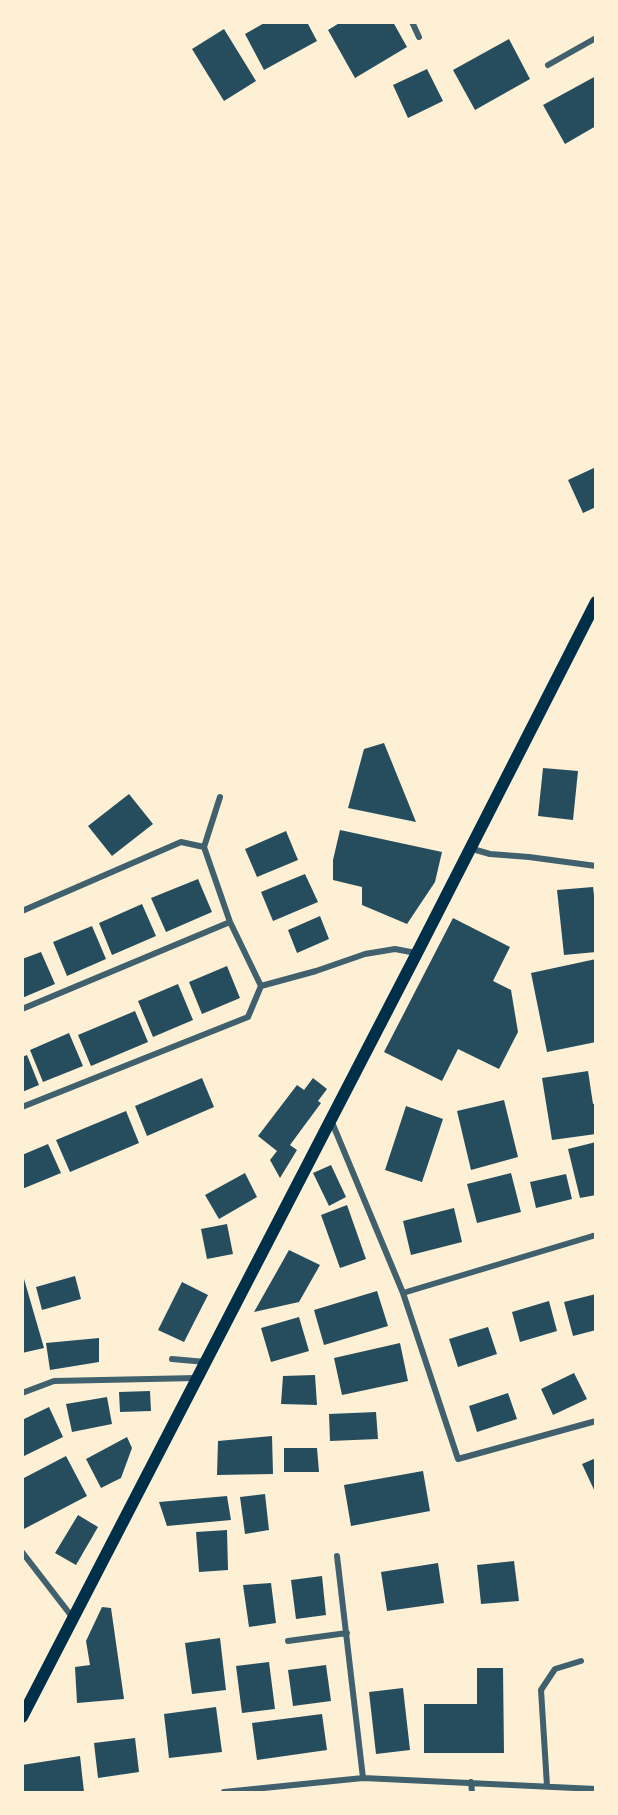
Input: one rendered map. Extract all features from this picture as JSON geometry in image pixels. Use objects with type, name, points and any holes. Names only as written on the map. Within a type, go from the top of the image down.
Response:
[{"type":"main road","points":[[24,1707],[74,1618],[596,602]]},
{"type":"street","points":[[412,22],[419,37]]},
{"type":"street","points":[[548,65],[596,38]]},
{"type":"street","points":[[22,1107],[248,1017],[261,986],[230,922],[204,848],[220,797]]},
{"type":"street","points":[[22,911],[181,842],[204,848]]},
{"type":"street","points":[[469,848],[490,854],[596,866]]},
{"type":"street","points":[[22,1009],[230,922]]},
{"type":"street","points":[[261,986],[316,971],[365,954],[395,949],[417,953]]},
{"type":"street","points":[[331,1119],[403,1293],[458,1459],[596,1421]]},
{"type":"street","points":[[403,1293],[596,1235]]},
{"type":"street","points":[[172,1359],[206,1362]]},
{"type":"street","points":[[22,1393],[54,1381],[198,1378]]},
{"type":"street","points":[[22,1552],[74,1618]]},
{"type":"street","points":[[337,1556],[363,1778]]},
{"type":"street","points":[[288,1641],[347,1633]]},
{"type":"street","points":[[547,1786],[541,1690],[555,1669],[581,1661]]},
{"type":"street","points":[[224,1792],[363,1778],[596,1789]]},
{"type":"street","points":[[471,1782],[472,1792]]},
{"type":"building","points":[[266,22],[307,22],[317,41],[264,70],[245,34]]},
{"type":"building","points":[[341,22],[393,22],[407,47],[355,78],[328,30]]},
{"type":"building","points":[[224,29],[256,81],[224,101],[192,49]]},
{"type":"building","points":[[509,39],[530,79],[475,110],[453,70]]},
{"type":"building","points":[[427,69],[443,101],[408,118],[393,85]]},
{"type":"building","points":[[596,76],[596,126],[565,144],[543,105]]},
{"type":"building","points":[[596,467],[596,507],[583,513],[568,480]]},
{"type":"building","points":[[384,743],[416,822],[348,808],[364,749]]},
{"type":"building","points":[[543,768],[578,771],[573,820],[538,816]]},
{"type":"building","points":[[129,794],[153,824],[112,856],[88,826]]},
{"type":"building","points":[[340,830],[442,852],[435,882],[407,924],[362,905],[362,887],[333,880],[333,860]]},
{"type":"building","points":[[286,831],[298,860],[257,877],[245,849]]},
{"type":"building","points":[[305,874],[318,902],[273,921],[261,892]]},
{"type":"building","points":[[198,879],[212,912],[166,932],[151,898]]},
{"type":"building","points":[[593,887],[596,911],[596,952],[564,955],[557,890]]},
{"type":"building","points":[[142,904],[156,936],[112,955],[99,923]]},
{"type":"building","points":[[320,916],[329,939],[297,953],[288,930]]},
{"type":"building","points":[[453,918],[510,947],[493,981],[511,990],[518,1032],[499,1069],[458,1049],[442,1081],[384,1052]]},
{"type":"building","points":[[92,926],[106,959],[67,976],[53,942]]},
{"type":"building","points":[[41,952],[55,984],[22,998],[22,959]]},
{"type":"building","points":[[596,959],[596,1042],[547,1052],[531,973]]},
{"type":"building","points":[[227,966],[240,998],[202,1014],[189,982]]},
{"type":"building","points":[[178,984],[193,1020],[153,1037],[138,1001]]},
{"type":"building","points":[[135,1011],[148,1042],[91,1066],[78,1035]]},
{"type":"building","points":[[69,1033],[83,1066],[43,1082],[30,1050]]},
{"type":"building","points":[[27,1055],[39,1085],[22,1092],[22,1057]]},
{"type":"building","points":[[588,1071],[593,1104],[596,1103],[596,1134],[552,1140],[542,1078]]},
{"type":"building","points":[[202,1078],[214,1107],[147,1136],[135,1106]]},
{"type":"building","points":[[313,1078],[327,1089],[318,1101],[321,1103],[290,1145],[297,1150],[280,1178],[270,1160],[277,1151],[258,1136],[297,1085],[304,1090]]},
{"type":"building","points":[[504,1100],[518,1157],[471,1170],[457,1111]]},
{"type":"building","points":[[406,1106],[443,1119],[422,1182],[385,1170]]},
{"type":"building","points":[[126,1111],[139,1143],[70,1172],[56,1140]]},
{"type":"building","points":[[596,1142],[596,1195],[580,1198],[568,1149]]},
{"type":"building","points":[[48,1144],[61,1173],[22,1189],[22,1155]]},
{"type":"building","points":[[331,1165],[346,1197],[329,1206],[313,1173]]},
{"type":"building","points":[[245,1173],[257,1197],[219,1219],[205,1195]]},
{"type":"building","points":[[511,1173],[521,1212],[477,1223],[467,1184]]},
{"type":"building","points":[[566,1174],[572,1199],[536,1208],[530,1182]]},
{"type":"building","points":[[347,1205],[366,1259],[340,1268],[321,1215]]},
{"type":"building","points":[[454,1208],[462,1242],[411,1255],[403,1221]]},
{"type":"building","points":[[227,1224],[233,1254],[207,1259],[201,1229]]},
{"type":"building","points":[[289,1250],[320,1265],[299,1302],[254,1312]]},
{"type":"building","points":[[22,1272],[44,1348],[22,1353]]},
{"type":"building","points":[[75,1276],[81,1299],[42,1310],[36,1287]]},
{"type":"building","points":[[182,1282],[208,1295],[184,1342],[158,1330]]},
{"type":"building","points":[[377,1291],[388,1326],[324,1345],[314,1310]]},
{"type":"building","points":[[596,1294],[596,1330],[573,1336],[564,1302]]},
{"type":"building","points":[[549,1301],[557,1331],[520,1342],[512,1312]]},
{"type":"building","points":[[299,1317],[309,1351],[271,1362],[261,1328]]},
{"type":"building","points":[[488,1327],[497,1354],[458,1367],[449,1339]]},
{"type":"building","points":[[99,1338],[99,1362],[50,1370],[46,1343]]},
{"type":"building","points":[[400,1343],[408,1381],[342,1395],[334,1358]]},
{"type":"building","points":[[574,1373],[587,1399],[553,1415],[541,1389]]},
{"type":"building","points":[[315,1375],[317,1405],[281,1404],[283,1376]]},
{"type":"building","points":[[150,1391],[151,1411],[120,1412],[119,1392]]},
{"type":"building","points":[[508,1393],[517,1419],[477,1432],[469,1406]]},
{"type":"building","points":[[107,1397],[112,1424],[72,1432],[66,1404]]},
{"type":"building","points":[[49,1407],[63,1437],[22,1457],[22,1420]]},
{"type":"building","points":[[376,1412],[378,1439],[330,1441],[329,1414]]},
{"type":"building","points":[[272,1436],[273,1474],[217,1475],[218,1441]]},
{"type":"building","points":[[127,1437],[132,1448],[121,1478],[101,1488],[86,1459]]},
{"type":"building","points":[[284,1448],[317,1448],[319,1472],[284,1472]]},
{"type":"building","points":[[66,1456],[87,1496],[22,1530],[22,1479]]},
{"type":"building","points":[[596,1458],[596,1494],[582,1464]]},
{"type":"building","points":[[423,1471],[430,1511],[351,1526],[344,1485]]},
{"type":"building","points":[[265,1494],[269,1530],[245,1534],[240,1497]]},
{"type":"building","points":[[227,1496],[231,1520],[167,1526],[159,1502]]},
{"type":"building","points":[[78,1515],[98,1527],[76,1565],[55,1553]]},
{"type":"building","points":[[227,1530],[228,1570],[199,1572],[196,1532]]},
{"type":"building","points":[[514,1561],[519,1601],[481,1604],[477,1565]]},
{"type":"building","points":[[438,1563],[444,1603],[387,1611],[381,1572]]},
{"type":"building","points":[[322,1576],[326,1615],[296,1619],[291,1580]]},
{"type":"building","points":[[271,1583],[276,1623],[249,1627],[243,1585]]},
{"type":"building","points":[[102,1607],[111,1608],[124,1699],[77,1703],[75,1667],[90,1665],[86,1641]]},
{"type":"building","points":[[220,1638],[226,1690],[192,1694],[185,1643]]},
{"type":"building","points":[[269,1662],[275,1709],[242,1713],[236,1666]]},
{"type":"building","points":[[326,1665],[331,1701],[293,1706],[288,1670]]},
{"type":"building","points":[[477,1668],[503,1668],[504,1753],[424,1753],[424,1704],[477,1704]]},
{"type":"building","points":[[403,1688],[410,1750],[376,1754],[369,1692]]},
{"type":"building","points":[[216,1707],[222,1752],[169,1758],[164,1714]]},
{"type":"building","points":[[322,1714],[327,1750],[257,1760],[252,1723]]},
{"type":"building","points":[[135,1738],[139,1772],[98,1778],[94,1743]]},
{"type":"building","points":[[80,1756],[84,1792],[22,1792],[22,1765]]}]
